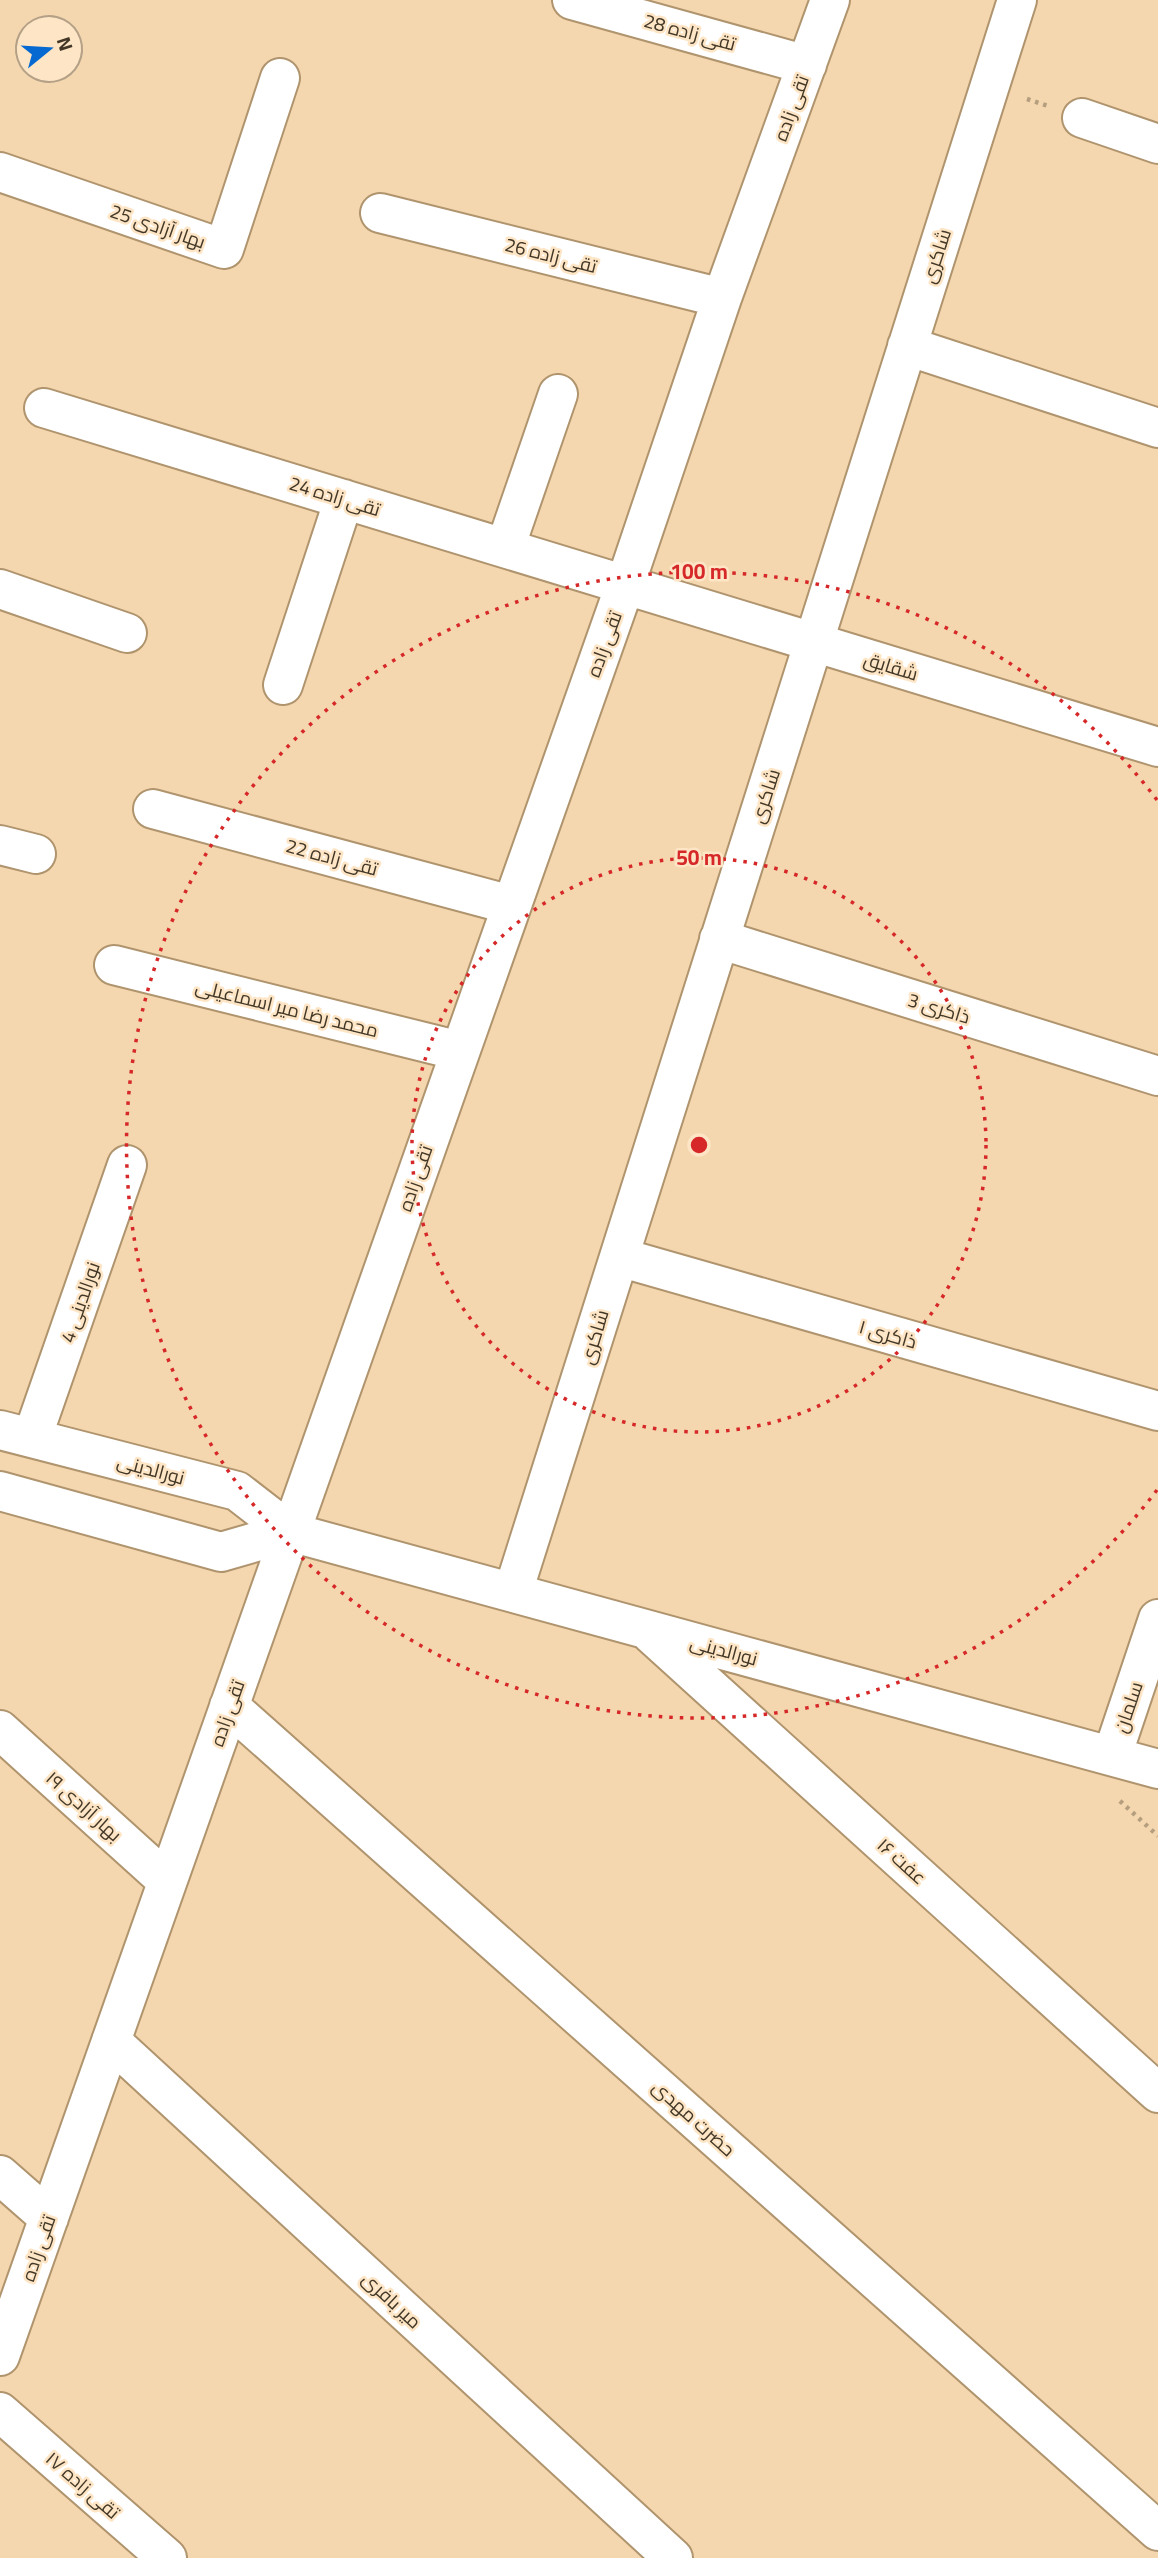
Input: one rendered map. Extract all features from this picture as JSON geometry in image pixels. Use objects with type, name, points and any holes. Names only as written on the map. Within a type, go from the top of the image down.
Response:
[{"type":"street","name":"تقی زاده 28","points":[[572,0],[807,65]]},
{"type":"street","name":"تقی زاده","points":[[0,2356],[625,585],[722,298],[830,0]]},
{"type":"street","name":"شاکری","points":[[513,1592],[1017,0]]},
{"type":"street","name":"بهار آزادی 25","points":[[0,172],[225,249],[280,78]]},
{"type":"street","points":[[1082,118],[1158,144]]},
{"type":"street","name":"تقی زاده 26","points":[[380,213],[722,298]]},
{"type":"street","points":[[907,346],[1158,429]]},
{"type":"street","points":[[505,548],[558,394]]},
{"type":"street","name":"تقی زاده 24","points":[[44,408],[625,585]]},
{"type":"street","points":[[283,685],[344,499]]},
{"type":"street","name":"شقایق","points":[[625,585],[1158,747]]},
{"type":"street","points":[[0,589],[127,633]]},
{"type":"street","name":"تقی زاده 22","points":[[153,809],[511,905]]},
{"type":"street","name":"ذاکری 3","points":[[719,939],[1158,1076]]},
{"type":"street","name":"محمد رضا میر اسماعیلی","points":[[114,965],[460,1051]]},
{"type":"street","name":"نورالدینی 4","points":[[16,1434],[127,1165]]},
{"type":"street","name":"ذاکری ۱","points":[[619,1257],[1158,1411]]},
{"type":"street","name":"نورالدینی","points":[[16,1434],[237,1492],[290,1532],[1158,1769]]},
{"type":"street","points":[[0,1491],[221,1552],[290,1532]]},
{"type":"street","name":"سلمان","points":[[1112,1756],[1158,1619]]},
{"type":"street","name":"عفت ۱۶","points":[[645,1629],[1158,2093]]},
{"type":"street","name":"حضرت مهدی","points":[[229,1706],[1158,2531]]},
{"type":"street","name":"بهار آزادی ۱۹","points":[[0,1730],[167,1881]]},
{"type":"street","name":"میر بافری","points":[[111,2041],[673,2558]]},
{"type":"street","points":[[0,2175],[49,2218]]},
{"type":"street","name":"تقی زاده ۱۷","points":[[0,2412],[166,2558]]},
{"type":"path","points":[[989,87],[1082,118]]}]
